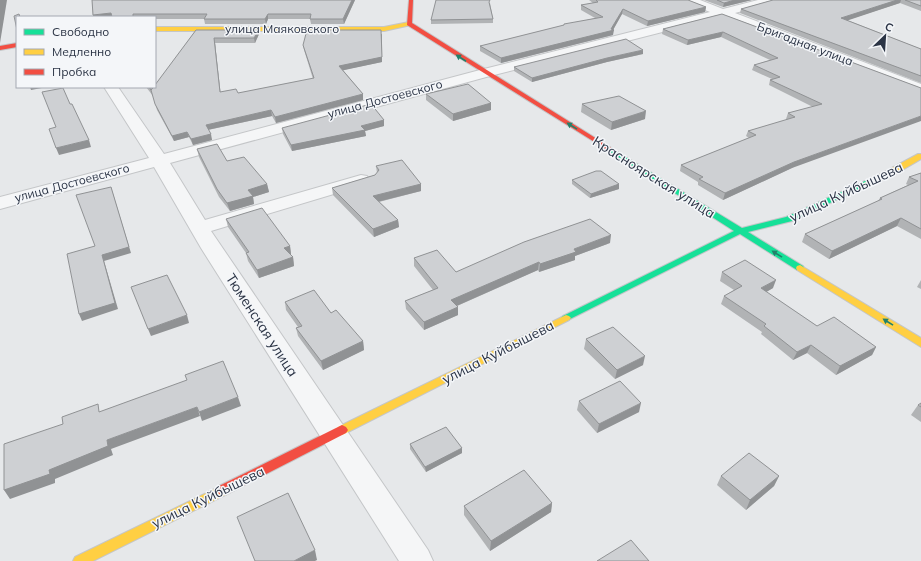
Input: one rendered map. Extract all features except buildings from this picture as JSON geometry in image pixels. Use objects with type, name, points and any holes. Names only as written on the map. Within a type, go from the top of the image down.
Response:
[{"type":"street","points":[[409,24],[411,0]]},
{"type":"street","name":"Бригадная улица","points":[[689,0],[921,89]]},
{"type":"street","name":"улица Достоевского","points":[[0,203],[485,73],[772,0]]},
{"type":"street","name":"улица Маяковского","points":[[156,29],[384,29],[409,24]]},
{"type":"street","name":"Красноярская улица","points":[[409,24],[485,73],[921,343]]},
{"type":"street","points":[[0,48],[16,45]]},
{"type":"street","name":"Тюменская улица","points":[[112,88],[159,160],[200,228],[417,561]]},
{"type":"street","name":"улица Куйбышева","points":[[80,561],[740,231],[789,219],[889,174],[921,156]]},
{"type":"street","points":[[200,228],[369,178]]},
{"type":"traffic: fast","points":[[611,150],[800,268]]},
{"type":"traffic: fast","points":[[566,318],[740,231],[789,219],[868,183]]},
{"type":"traffic: slow","points":[[156,29],[384,29],[409,24]]},
{"type":"traffic: slow","points":[[868,183],[889,174],[921,156]]},
{"type":"traffic: slow","points":[[800,268],[921,343]]},
{"type":"traffic: slow","points":[[342,430],[566,318]]},
{"type":"traffic: slow","points":[[80,561],[223,490]]},
{"type":"traffic: jam","points":[[411,0],[409,24],[611,150]]},
{"type":"traffic: jam","points":[[0,48],[16,45]]},
{"type":"traffic: jam","points":[[223,490],[342,430]]}]
